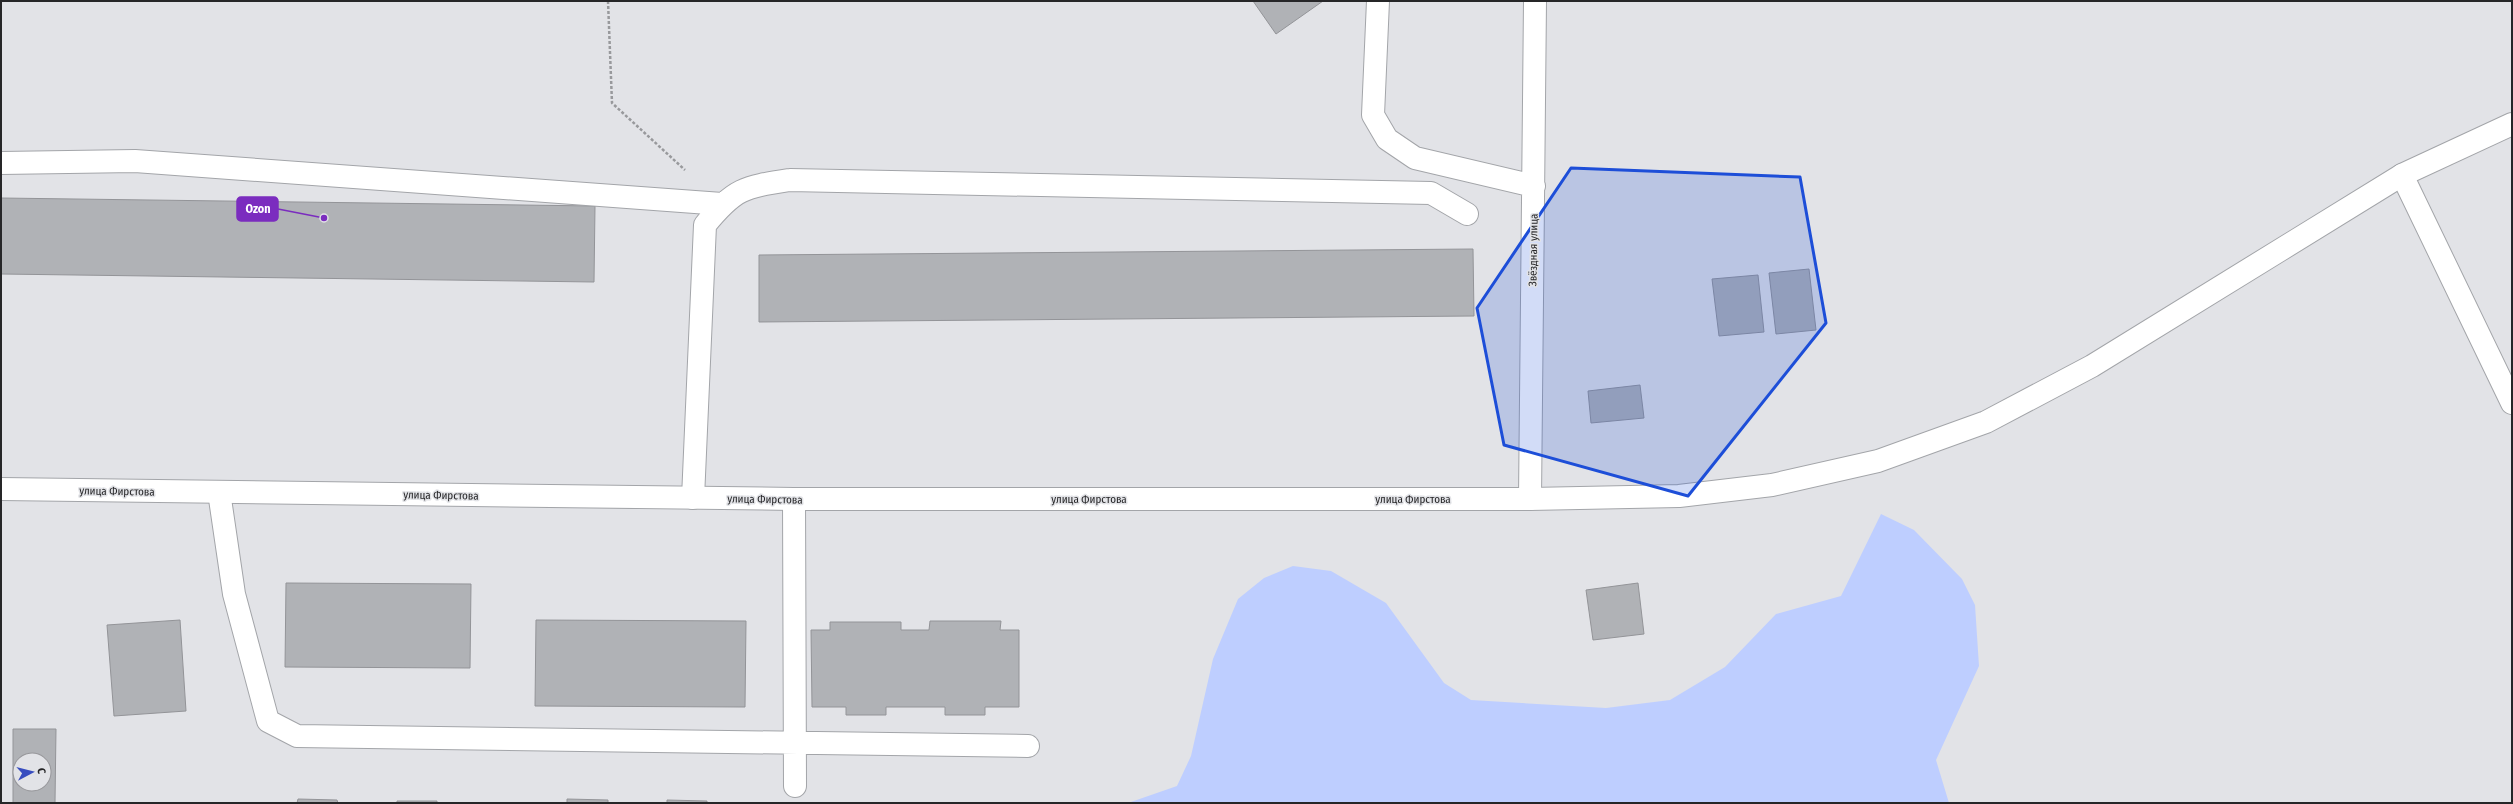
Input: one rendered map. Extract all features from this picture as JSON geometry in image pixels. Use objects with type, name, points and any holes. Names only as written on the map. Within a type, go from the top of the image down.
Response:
[{"type":"main road","points":[[1378,1],[1373,115],[1387,139],[1415,158],[1534,186]]},
{"type":"main road","name":"Звёздная улица","points":[[1530,499],[1535,1]]},
{"type":"main road","name":"улица Фирстова","points":[[1,489],[794,499],[1530,499],[1679,496],[1772,485],[1878,461],[1979,424],[2092,366],[2402,175],[2512,124]]},
{"type":"main road","points":[[1,163],[135,161],[722,204]]},
{"type":"main road","points":[[2402,175],[2512,402]]},
{"type":"main road","points":[[693,498],[705,225],[722,204],[747,186],[798,180],[1431,193],[1467,214]]},
{"type":"main road","points":[[219,492],[234,594],[268,721],[297,736],[1028,746]]},
{"type":"main road","points":[[794,499],[795,786]]},
{"type":"path","points":[[608,1],[612,103],[687,172]]},
{"type":"highlighted area","points":[[1571,168],[1800,177],[1826,323],[1688,496],[1504,445],[1477,308]]},
{"type":"shaded area","points":[[1881,514],[1914,530],[1962,579],[1975,605],[1979,666],[1936,760],[1949,803],[1128,803],[1177,786],[1191,756],[1213,659],[1238,599],[1264,578],[1293,566],[1331,571],[1386,603],[1444,683],[1471,700],[1606,708],[1670,700],[1725,667],[1776,614],[1841,596]]},
{"type":"building","points":[[1253,1],[1323,1],[1276,34]]},
{"type":"building","points":[[1,198],[595,206],[594,282],[1,274]]},
{"type":"building","points":[[1473,249],[1474,316],[759,322],[759,255]]},
{"type":"building","points":[[1809,269],[1816,330],[1776,334],[1769,273]]},
{"type":"building","points":[[1758,275],[1764,332],[1719,336],[1712,279]]},
{"type":"building","points":[[1640,385],[1644,418],[1591,423],[1588,391]]},
{"type":"building","points":[[286,583],[471,584],[470,668],[285,667]]},
{"type":"building","points":[[1638,583],[1644,634],[1593,640],[1586,590]]},
{"type":"building","points":[[180,620],[186,711],[114,716],[107,625]]},
{"type":"building","points":[[536,620],[746,621],[745,707],[535,706]]},
{"type":"building","points":[[930,621],[1001,621],[1000,630],[1019,630],[1019,707],[985,707],[985,715],[945,715],[945,707],[886,707],[886,715],[846,715],[846,707],[812,707],[811,630],[830,630],[830,622],[901,622],[901,630],[929,630]]},
{"type":"building","points":[[13,729],[56,729],[55,803],[13,803],[13,792],[52,792],[52,752],[13,752]]},
{"type":"building","points":[[298,799],[337,800],[338,803],[297,803]]},
{"type":"building","points":[[567,799],[608,800],[608,803],[567,803]]},
{"type":"building","points":[[667,800],[707,801],[707,803],[667,803]]},
{"type":"building","points":[[397,801],[437,801],[437,803],[397,803]]},
{"type":"place","name":"Ozon","points":[[324,218]]}]
